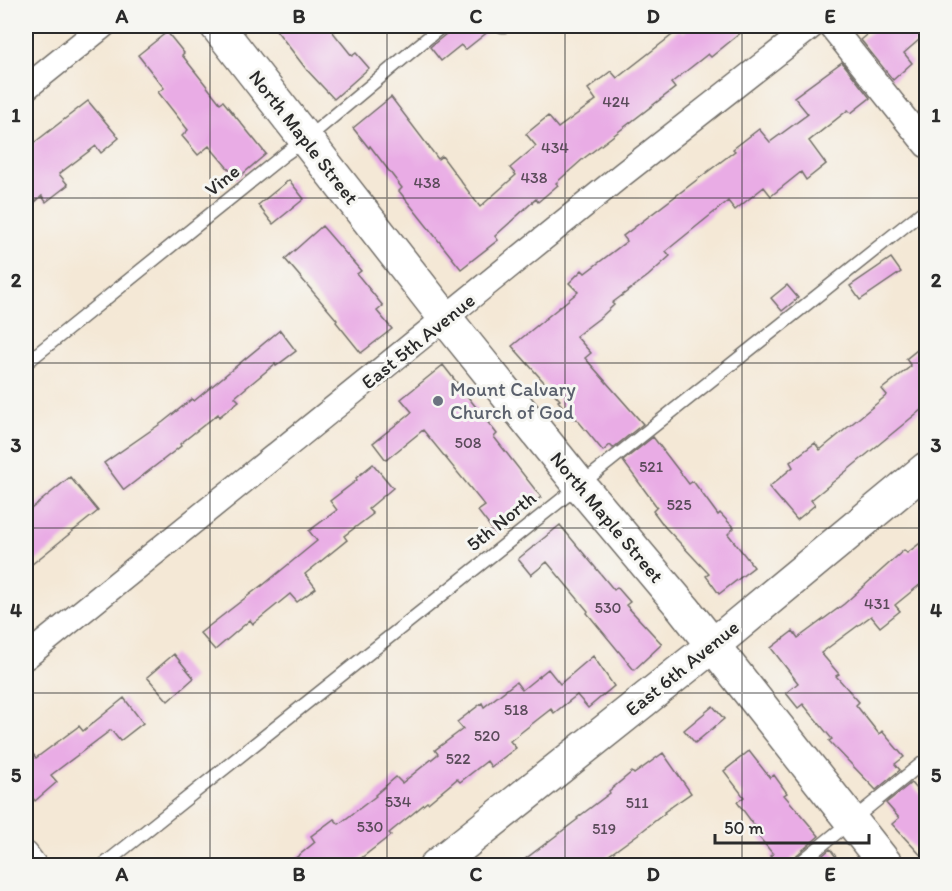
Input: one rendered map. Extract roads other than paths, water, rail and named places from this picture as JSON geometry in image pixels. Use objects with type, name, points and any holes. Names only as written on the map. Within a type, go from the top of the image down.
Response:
[{"type":"street","points":[[26,88],[103,26]]},
{"type":"street","name":"North Maple Street","points":[[218,26],[446,319],[579,484],[684,609],[887,866]]},
{"type":"street","name":"East 5th Avenue","points":[[26,657],[633,167],[812,26]]},
{"type":"street","points":[[831,26],[927,145]]},
{"type":"street","name":"East 6th Avenue","points":[[436,866],[712,646],[927,469]]},
{"type":"street","points":[[26,854],[35,866]]},
{"type":"lane","name":"Vine","points":[[26,363],[305,140],[442,26]]},
{"type":"lane","name":"5th North","points":[[102,866],[927,209]]},
{"type":"lane","points":[[796,866],[927,760]]},
{"type":"place","name":"Mount Calvary Church of God","points":[[438,401]]}]
